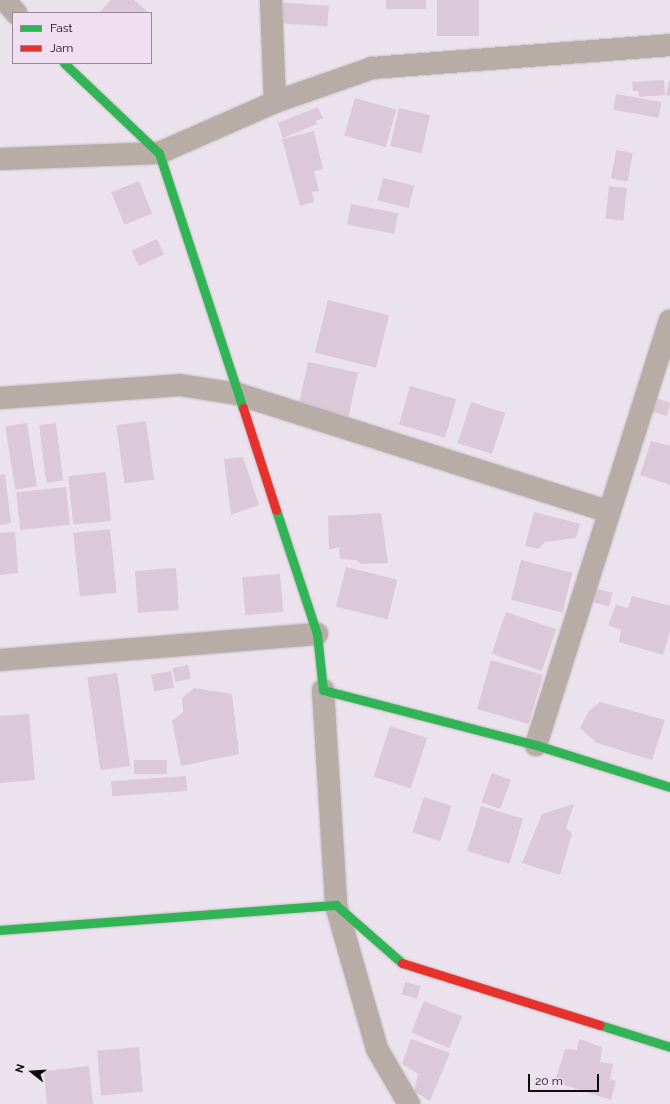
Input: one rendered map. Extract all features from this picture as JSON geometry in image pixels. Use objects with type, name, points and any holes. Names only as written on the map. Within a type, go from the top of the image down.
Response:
[{"type":"street","points":[[5,0],[15,12]]},
{"type":"street","points":[[272,0],[275,102]]},
{"type":"street","points":[[0,159],[159,152],[275,102],[372,68],[670,45]]},
{"type":"street","points":[[65,64],[159,152],[317,634],[323,690],[336,905],[377,1049],[410,1104]]},
{"type":"street","points":[[536,745],[670,321]]},
{"type":"street","points":[[0,398],[180,385],[238,394],[609,512]]},
{"type":"street","points":[[0,660],[317,634]]},
{"type":"street","points":[[323,690],[536,745],[670,787]]},
{"type":"street","points":[[0,930],[336,905],[400,962],[670,1047]]},
{"type":"building","points":[[111,0],[134,0],[148,12],[100,12]]},
{"type":"building","points":[[386,0],[426,0],[426,9],[386,9]]},
{"type":"building","points":[[437,0],[479,0],[479,36],[437,36]]},
{"type":"building","points":[[277,2],[329,6],[327,27],[276,23]]},
{"type":"building","points":[[664,80],[665,95],[639,97],[638,91],[633,91],[632,82]]},
{"type":"building","points":[[670,81],[670,96],[666,95]]},
{"type":"building","points":[[616,94],[661,102],[659,118],[613,110]]},
{"type":"building","points":[[355,98],[396,110],[386,147],[344,135]]},
{"type":"building","points":[[318,107],[323,118],[316,121],[317,124],[283,138],[278,123]]},
{"type":"building","points":[[399,108],[430,115],[421,153],[390,146]]},
{"type":"building","points":[[314,131],[323,169],[314,171],[319,191],[312,192],[314,202],[300,206],[282,139]]},
{"type":"building","points":[[616,150],[633,153],[628,182],[611,179]]},
{"type":"building","points":[[383,178],[414,186],[408,208],[377,200]]},
{"type":"building","points":[[139,181],[152,213],[124,225],[111,192]]},
{"type":"building","points":[[609,186],[627,188],[623,221],[606,219]]},
{"type":"building","points":[[351,204],[398,213],[394,234],[347,225]]},
{"type":"building","points":[[157,239],[164,254],[139,266],[132,251]]},
{"type":"building","points":[[328,300],[389,315],[376,368],[315,352]]},
{"type":"building","points":[[308,362],[358,373],[348,419],[298,408]]},
{"type":"building","points":[[410,386],[456,399],[445,438],[399,424]]},
{"type":"building","points":[[656,398],[670,403],[667,416],[651,411]]},
{"type":"building","points":[[471,402],[505,413],[492,454],[458,443]]},
{"type":"building","points":[[146,421],[154,479],[125,484],[116,425]]},
{"type":"building","points":[[27,423],[37,486],[15,490],[5,426]]},
{"type":"building","points":[[56,423],[63,481],[46,483],[39,425]]},
{"type":"building","points":[[651,441],[670,446],[670,485],[640,475]]},
{"type":"building","points":[[243,457],[259,505],[231,515],[224,459]]},
{"type":"building","points":[[106,472],[111,521],[73,525],[68,476]]},
{"type":"building","points":[[5,474],[11,523],[0,525],[0,475]]},
{"type":"building","points":[[66,487],[70,525],[20,530],[16,492]]},
{"type":"building","points":[[534,512],[580,524],[576,538],[545,542],[538,549],[525,546]]},
{"type":"building","points":[[381,513],[388,563],[361,564],[356,560],[340,559],[339,547],[329,550],[328,516]]},
{"type":"building","points":[[110,529],[117,593],[80,597],[73,533]]},
{"type":"building","points":[[15,532],[18,573],[0,575],[0,533]]},
{"type":"building","points":[[521,560],[572,573],[563,613],[511,600]]},
{"type":"building","points":[[346,567],[397,580],[388,620],[336,607]]},
{"type":"building","points":[[176,568],[179,610],[138,613],[135,571]]},
{"type":"building","points":[[280,574],[283,612],[245,615],[242,577]]},
{"type":"building","points":[[597,589],[613,593],[609,606],[594,603]]},
{"type":"building","points":[[632,596],[670,606],[670,631],[663,655],[619,642],[621,630],[608,625],[616,605],[628,608]]},
{"type":"building","points":[[506,612],[556,629],[542,671],[492,654]]},
{"type":"building","points":[[491,660],[543,675],[529,724],[477,709]]},
{"type":"building","points":[[188,665],[191,679],[175,682],[172,668]]},
{"type":"building","points":[[171,671],[174,688],[154,691],[151,674]]},
{"type":"building","points":[[117,673],[130,766],[100,770],[87,677]]},
{"type":"building","points":[[194,688],[232,694],[239,754],[181,766],[172,721],[183,712],[182,698]]},
{"type":"building","points":[[600,702],[665,720],[652,760],[597,743],[580,728],[589,711]]},
{"type":"building","points":[[29,714],[35,780],[0,783],[0,716]]},
{"type":"building","points":[[390,726],[427,738],[411,788],[374,776]]},
{"type":"building","points":[[134,760],[167,760],[167,774],[134,774]]},
{"type":"building","points":[[492,773],[511,780],[500,809],[481,802]]},
{"type":"building","points":[[186,776],[187,791],[112,796],[111,781]]},
{"type":"building","points":[[424,797],[452,806],[440,841],[413,832]]},
{"type":"building","points":[[574,804],[566,828],[572,834],[560,875],[522,863],[542,814]]},
{"type":"building","points":[[481,806],[523,819],[509,864],[467,851]]},
{"type":"building","points":[[405,982],[420,986],[417,999],[402,995]]},
{"type":"building","points":[[424,1001],[462,1016],[449,1048],[411,1033]]},
{"type":"building","points":[[411,1039],[450,1053],[430,1101],[414,1091],[418,1074],[402,1064]]},
{"type":"building","points":[[579,1039],[602,1047],[600,1062],[613,1064],[610,1079],[616,1081],[611,1100],[555,1082],[565,1049],[577,1050]]},
{"type":"building","points":[[139,1047],[143,1092],[101,1095],[97,1051]]},
{"type":"building","points":[[89,1066],[93,1104],[47,1104],[44,1071]]},
{"type":"traffic: fast","points":[[65,64],[159,153],[243,408]]},
{"type":"traffic: fast","points":[[276,510],[317,634],[323,690],[536,745],[670,787]]},
{"type":"traffic: fast","points":[[0,930],[336,905],[402,963]]},
{"type":"traffic: fast","points":[[600,1025],[670,1047]]},
{"type":"traffic: jam","points":[[243,408],[276,510]]},
{"type":"traffic: jam","points":[[402,963],[600,1025]]}]
